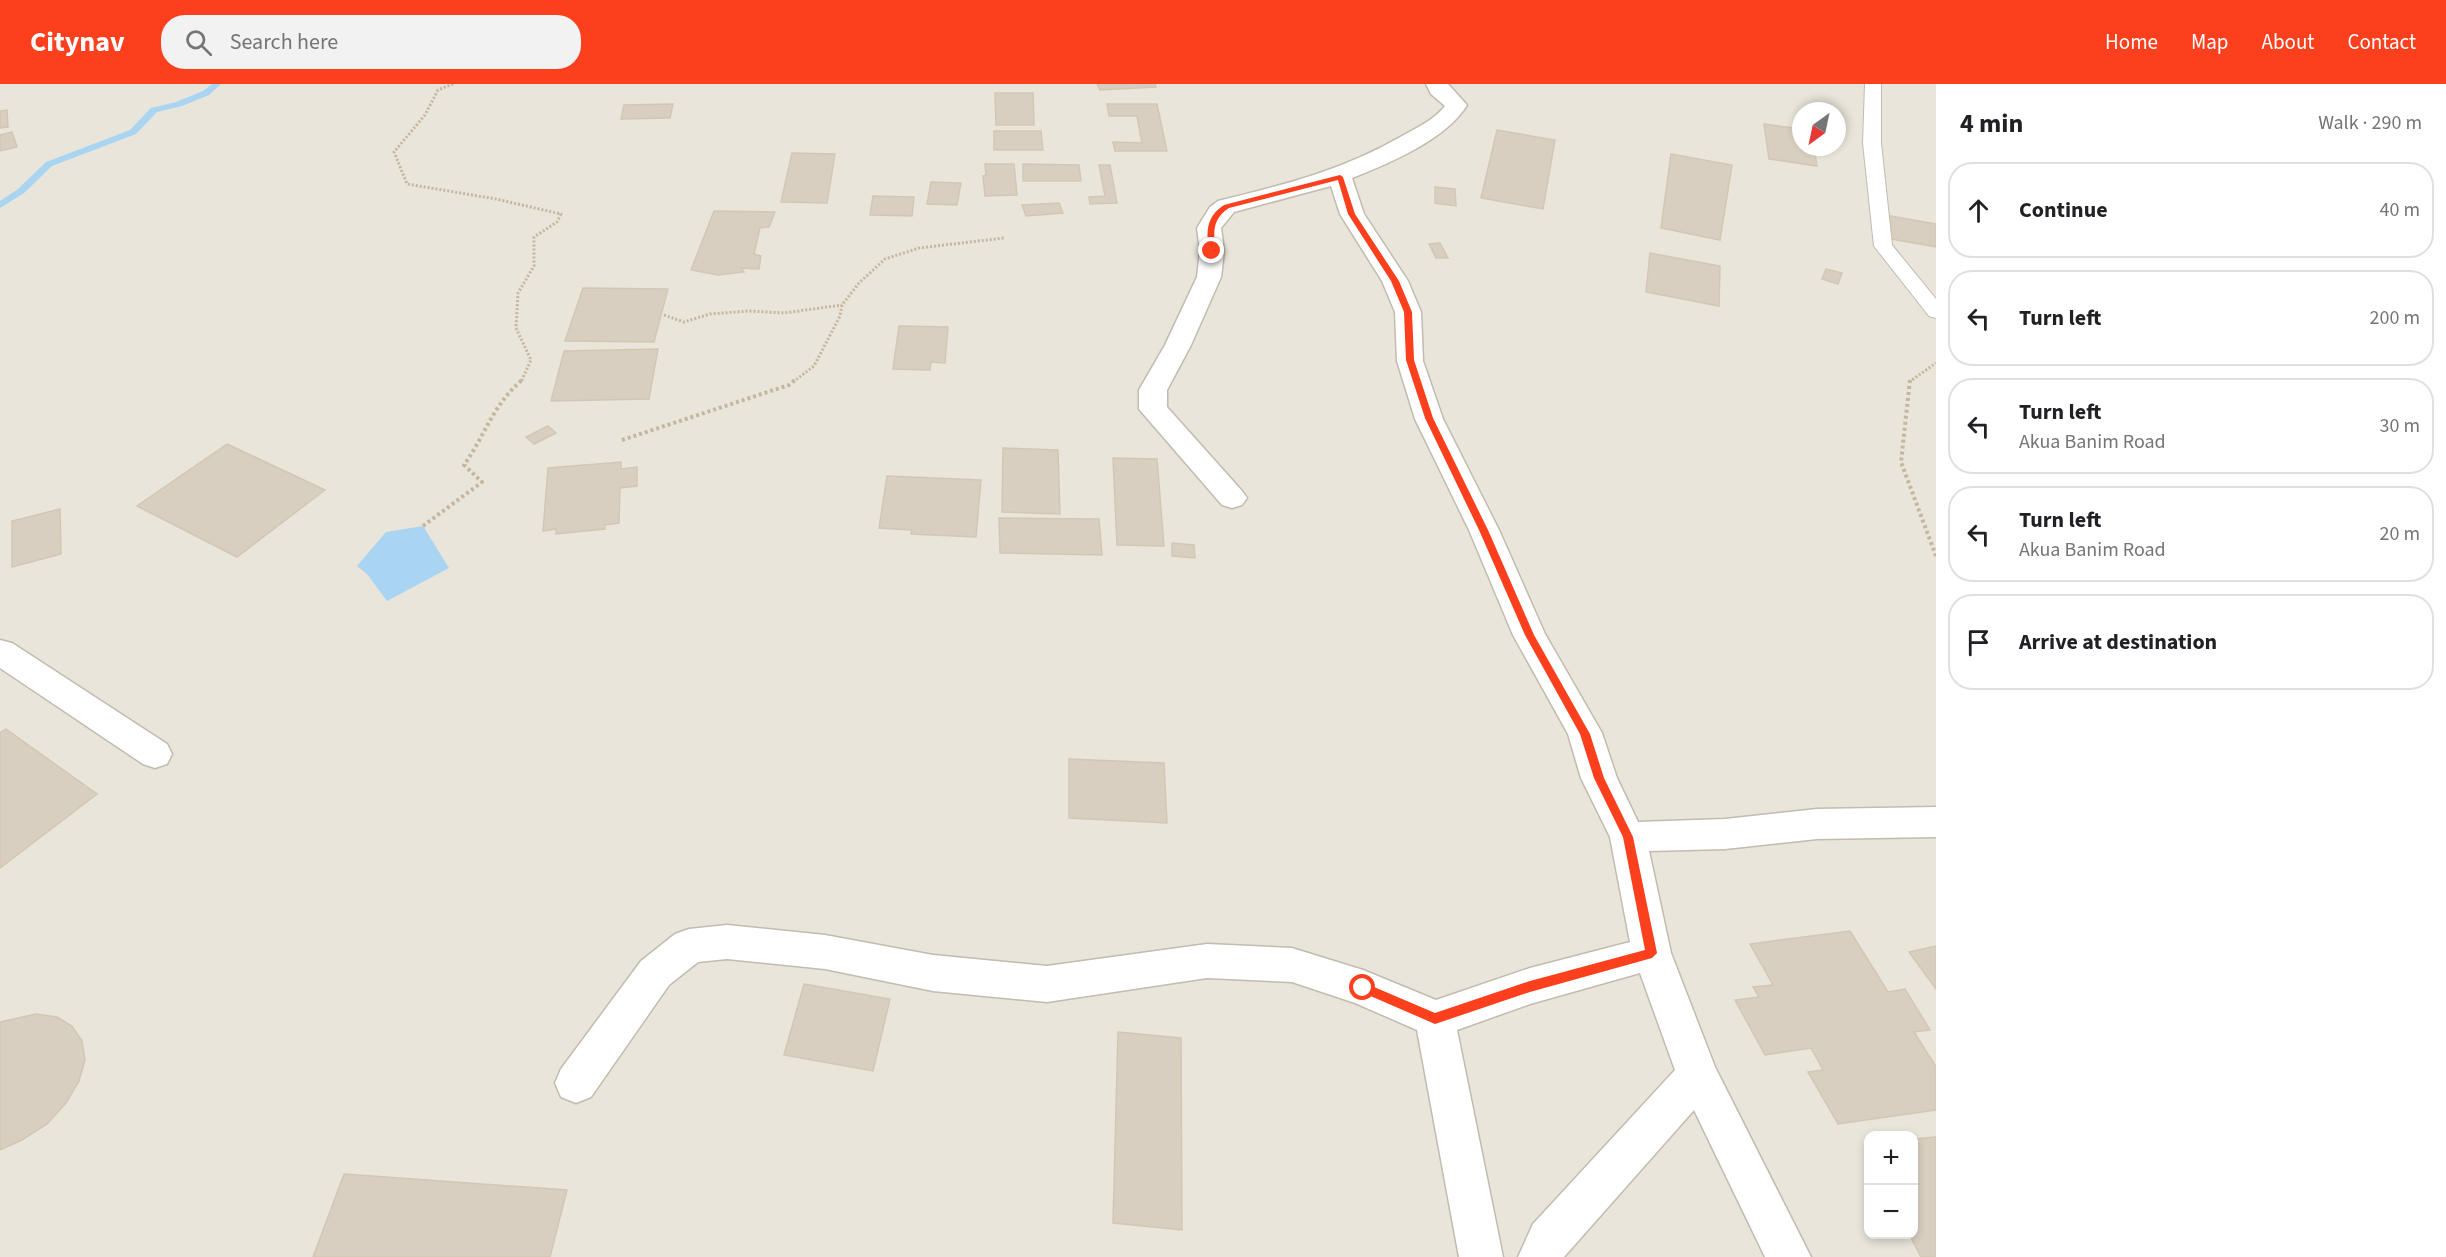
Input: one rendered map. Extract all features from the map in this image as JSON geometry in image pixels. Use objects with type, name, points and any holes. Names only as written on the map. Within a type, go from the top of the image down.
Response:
[{"type":"street","points":[[1232,498],[1153,410],[1153,390],[1178,345],[1209,277],[1212,251],[1209,228],[1218,212],[1226,206],[1340,177],[1396,150],[1445,120],[1456,105],[1438,90],[1437,84]]},
{"type":"street","points":[[1340,177],[1352,214],[1395,281],[1408,312],[1410,360],[1429,418],[1484,530],[1529,635],[1585,734],[1599,778],[1628,837],[1652,953],[1698,1075],[1789,1257]]},
{"type":"street","points":[[0,652],[155,754]]},
{"type":"street","points":[[1628,837],[1725,834],[1817,824],[1936,822]]},
{"type":"street","points":[[576,1083],[655,973],[689,946],[727,942],[825,952],[933,973],[1047,984],[1208,961],[1292,965],[1363,988],[1435,1019],[1530,986],[1652,953]]},
{"type":"street","points":[[1435,1019],[1481,1257]]},
{"type":"street","points":[[1540,1257],[1549,1240],[1698,1075]]},
{"type":"lane","points":[[1873,84],[1872,143],[1883,246],[1936,312]]},
{"type":"path","points":[[423,526],[482,482],[464,465],[482,440],[484,426],[508,391],[522,381],[531,360],[516,328],[518,293],[534,266],[534,237],[556,222],[561,214],[522,203],[453,191],[423,190],[407,184],[394,152],[425,115],[438,90],[453,84]]},
{"type":"path","points":[[622,440],[698,413],[789,386],[814,366],[840,316],[842,305],[859,283],[885,259],[919,248],[1004,238]]},
{"type":"path","points":[[664,315],[684,322],[710,314],[749,311],[784,313],[842,305]]},
{"type":"path","points":[[1936,363],[1909,381],[1901,462],[1936,556]]},
{"type":"shaded area","points":[[0,84],[1936,84],[1936,1257],[0,1257]]},
{"type":"water","points":[[423,526],[449,568],[387,601],[367,574],[357,566],[386,532]]},
{"type":"building","points":[[1097,84],[1155,84],[1156,87],[1100,90]]},
{"type":"building","points":[[995,93],[1033,93],[1034,125],[996,125]]},
{"type":"building","points":[[673,104],[670,118],[621,119],[624,105]]},
{"type":"building","points":[[1107,104],[1157,104],[1167,151],[1115,151],[1113,142],[1142,143],[1137,116],[1109,116]]},
{"type":"building","points":[[7,110],[8,127],[0,128],[0,111]]},
{"type":"building","points":[[1764,124],[1792,128],[1792,156],[1815,156],[1817,166],[1769,159]]},
{"type":"building","points":[[1497,130],[1555,140],[1543,209],[1481,198]]},
{"type":"building","points":[[994,131],[1041,131],[1043,150],[994,150]]},
{"type":"building","points":[[12,132],[17,147],[0,151],[0,135]]},
{"type":"building","points":[[792,153],[835,154],[827,203],[781,202]]},
{"type":"building","points":[[1671,154],[1732,165],[1720,240],[1661,228]]},
{"type":"building","points":[[985,164],[1014,164],[1017,195],[985,196],[983,176],[986,175]]},
{"type":"building","points":[[1023,164],[1079,165],[1081,181],[1023,181]]},
{"type":"building","points":[[1099,165],[1110,165],[1117,203],[1090,204],[1089,197],[1105,196]]},
{"type":"building","points":[[931,182],[961,183],[957,205],[927,204]]},
{"type":"building","points":[[1435,187],[1455,189],[1456,206],[1435,203]]},
{"type":"building","points":[[873,196],[914,197],[912,216],[870,215]]},
{"type":"building","points":[[1059,203],[1063,213],[1026,216],[1022,205]]},
{"type":"building","points":[[714,211],[775,212],[769,227],[760,228],[754,254],[761,256],[759,269],[741,268],[744,272],[718,275],[691,270]]},
{"type":"building","points":[[1885,215],[1936,224],[1936,247],[1886,238]]},
{"type":"building","points":[[1440,243],[1448,258],[1436,258],[1429,244]]},
{"type":"building","points":[[1650,253],[1720,266],[1719,306],[1646,292]]},
{"type":"building","points":[[1826,269],[1842,273],[1838,284],[1822,279]]},
{"type":"building","points":[[583,288],[668,289],[654,342],[565,341]]},
{"type":"building","points":[[899,326],[948,327],[945,363],[931,362],[930,370],[893,369]]},
{"type":"building","points":[[658,349],[649,399],[551,401],[564,351]]},
{"type":"building","points":[[548,426],[556,433],[534,444],[526,437]]},
{"type":"building","points":[[227,444],[325,490],[237,557],[137,506]]},
{"type":"building","points":[[1003,448],[1058,450],[1060,514],[1002,512]]},
{"type":"building","points":[[1113,458],[1157,459],[1164,546],[1117,545]]},
{"type":"building","points":[[621,462],[621,469],[637,467],[637,486],[620,488],[619,523],[605,525],[605,529],[556,534],[556,529],[543,531],[548,468]]},
{"type":"building","points":[[887,476],[981,480],[976,537],[911,534],[912,530],[879,528]]},
{"type":"building","points":[[60,509],[61,554],[12,567],[12,521]]},
{"type":"building","points":[[999,518],[1099,519],[1102,555],[1000,553]]},
{"type":"building","points":[[1172,543],[1194,545],[1195,558],[1172,556]]},
{"type":"building","points":[[6,729],[97,794],[0,868],[0,733]]},
{"type":"building","points":[[1069,759],[1164,763],[1167,823],[1069,818]]},
{"type":"building","points":[[1850,931],[1888,992],[1905,989],[1930,1030],[1914,1032],[1936,1067],[1936,1110],[1838,1124],[1808,1072],[1823,1070],[1811,1048],[1765,1055],[1735,1000],[1759,997],[1753,987],[1773,985],[1750,944]]},
{"type":"building","points":[[1936,946],[1936,989],[1909,952]]},
{"type":"building","points":[[804,984],[890,999],[873,1071],[784,1055]]},
{"type":"building","points":[[36,1014],[57,1017],[72,1026],[82,1041],[85,1060],[79,1081],[66,1103],[47,1124],[22,1140],[0,1150],[0,1022]]},
{"type":"building","points":[[1118,1032],[1181,1038],[1182,1230],[1113,1223]]},
{"type":"building","points":[[1936,1137],[1936,1257],[1921,1257],[1912,1239],[1918,1239],[1918,1139]]},
{"type":"building","points":[[344,1174],[567,1190],[550,1257],[313,1257]]},
{"type":"waterway","points":[[0,205],[21,191],[49,164],[133,132],[154,110],[179,104],[206,93],[217,84]]},
{"type":"route","points":[[1212,251],[1209,228],[1218,212],[1226,206],[1340,177],[1352,214],[1366,232],[1395,281],[1408,312],[1410,360],[1429,418],[1484,530],[1529,635],[1585,734],[1599,778],[1628,837],[1652,953],[1530,986],[1435,1019],[1363,988]]}]
